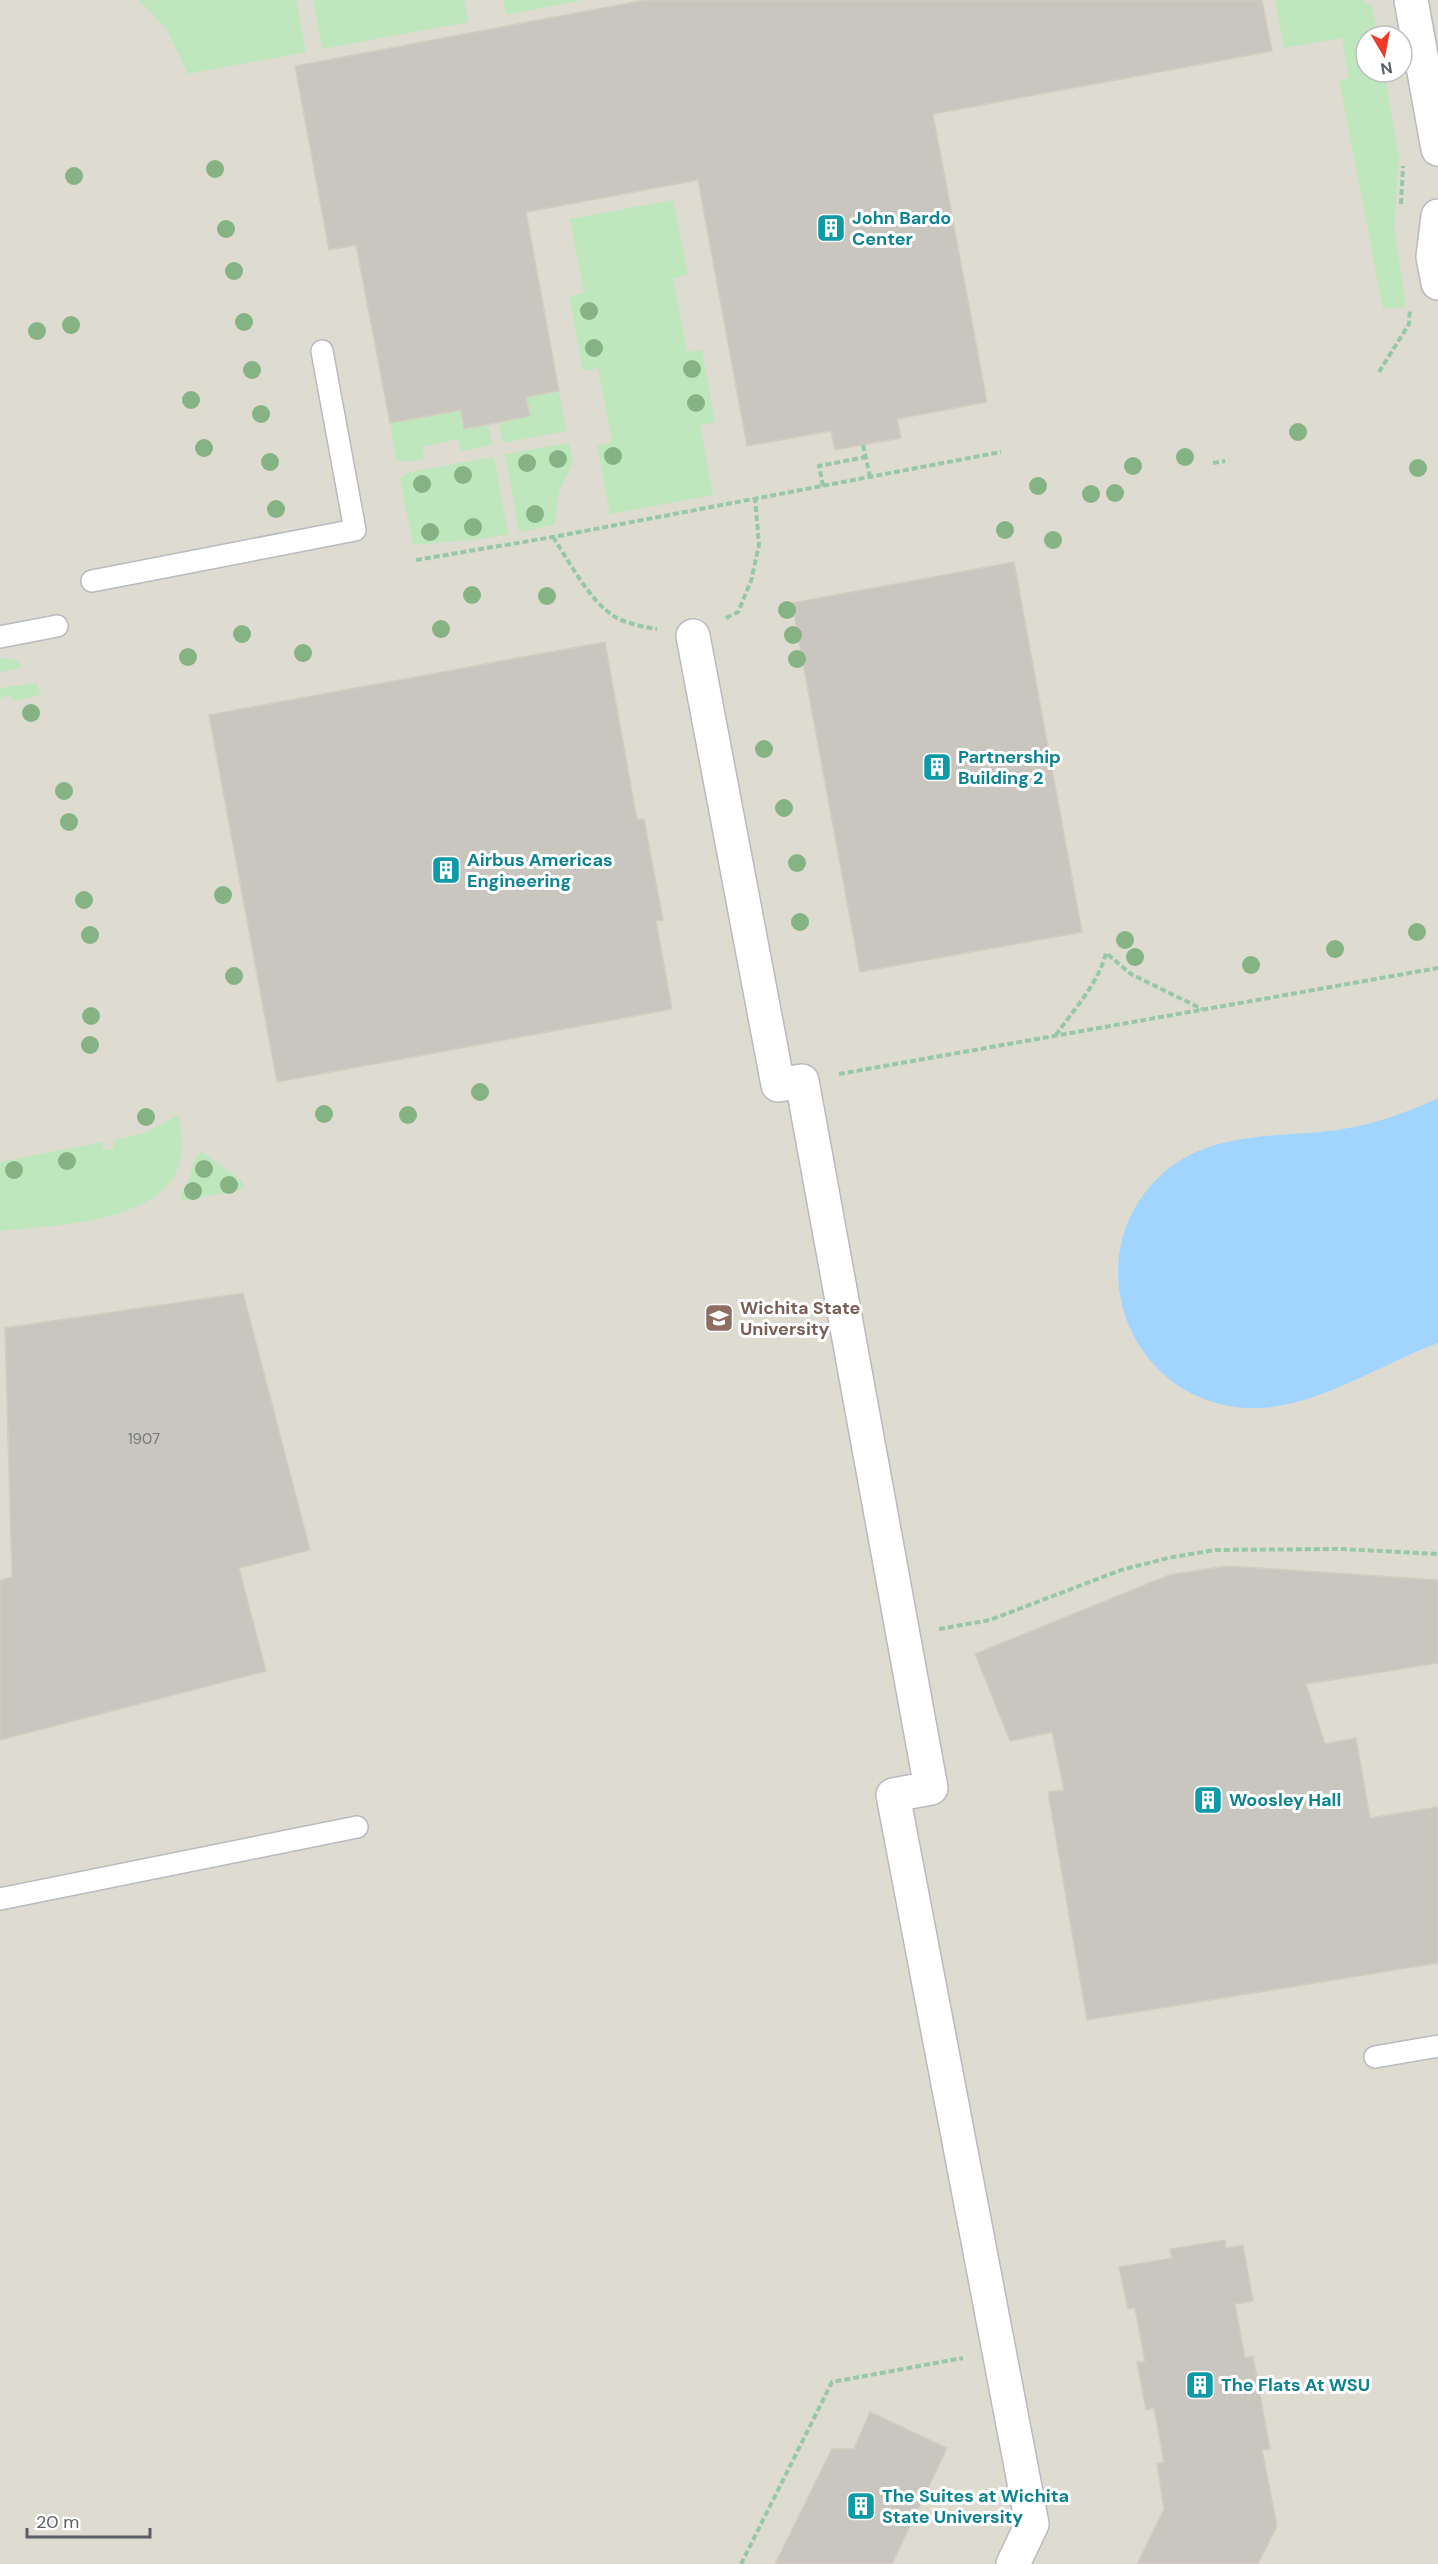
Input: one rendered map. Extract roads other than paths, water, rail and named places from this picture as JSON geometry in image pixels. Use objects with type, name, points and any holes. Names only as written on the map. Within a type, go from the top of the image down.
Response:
[{"type":"street","points":[[1411,0],[1438,149]]},
{"type":"street","points":[[1438,216],[1433,257],[1438,283]]},
{"type":"street","points":[[693,636],[778,1085],[802,1081],[931,1788],[893,1795],[1032,2524],[1013,2564]]},
{"type":"lane","points":[[92,581],[355,530],[322,351]]},
{"type":"lane","points":[[0,637],[57,626]]},
{"type":"lane","points":[[0,1899],[357,1827]]},
{"type":"lane","points":[[1375,2057],[1438,2046]]},
{"type":"water","points":[[1438,1098],[1438,1343],[1320,1395],[1271,1407],[1247,1408],[1203,1399],[1168,1378],[1141,1348],[1124,1313],[1118,1274],[1123,1235],[1141,1198],[1172,1166],[1206,1148],[1263,1136],[1351,1128],[1396,1116]]},
{"type":"place","name":"John Bardo Center","points":[[831,228]]},
{"type":"place","name":"Partnership Building 2","points":[[937,767]]},
{"type":"place","name":"Airbus Americas Engineering","points":[[446,870]]},
{"type":"place","name":"Wichita State University","points":[[719,1318]]},
{"type":"place","name":"Woosley Hall","points":[[1208,1800]]},
{"type":"place","name":"The Flats At WSU","points":[[1200,2385]]},
{"type":"place","name":"The Suites at Wichita State University","points":[[861,2506]]}]
